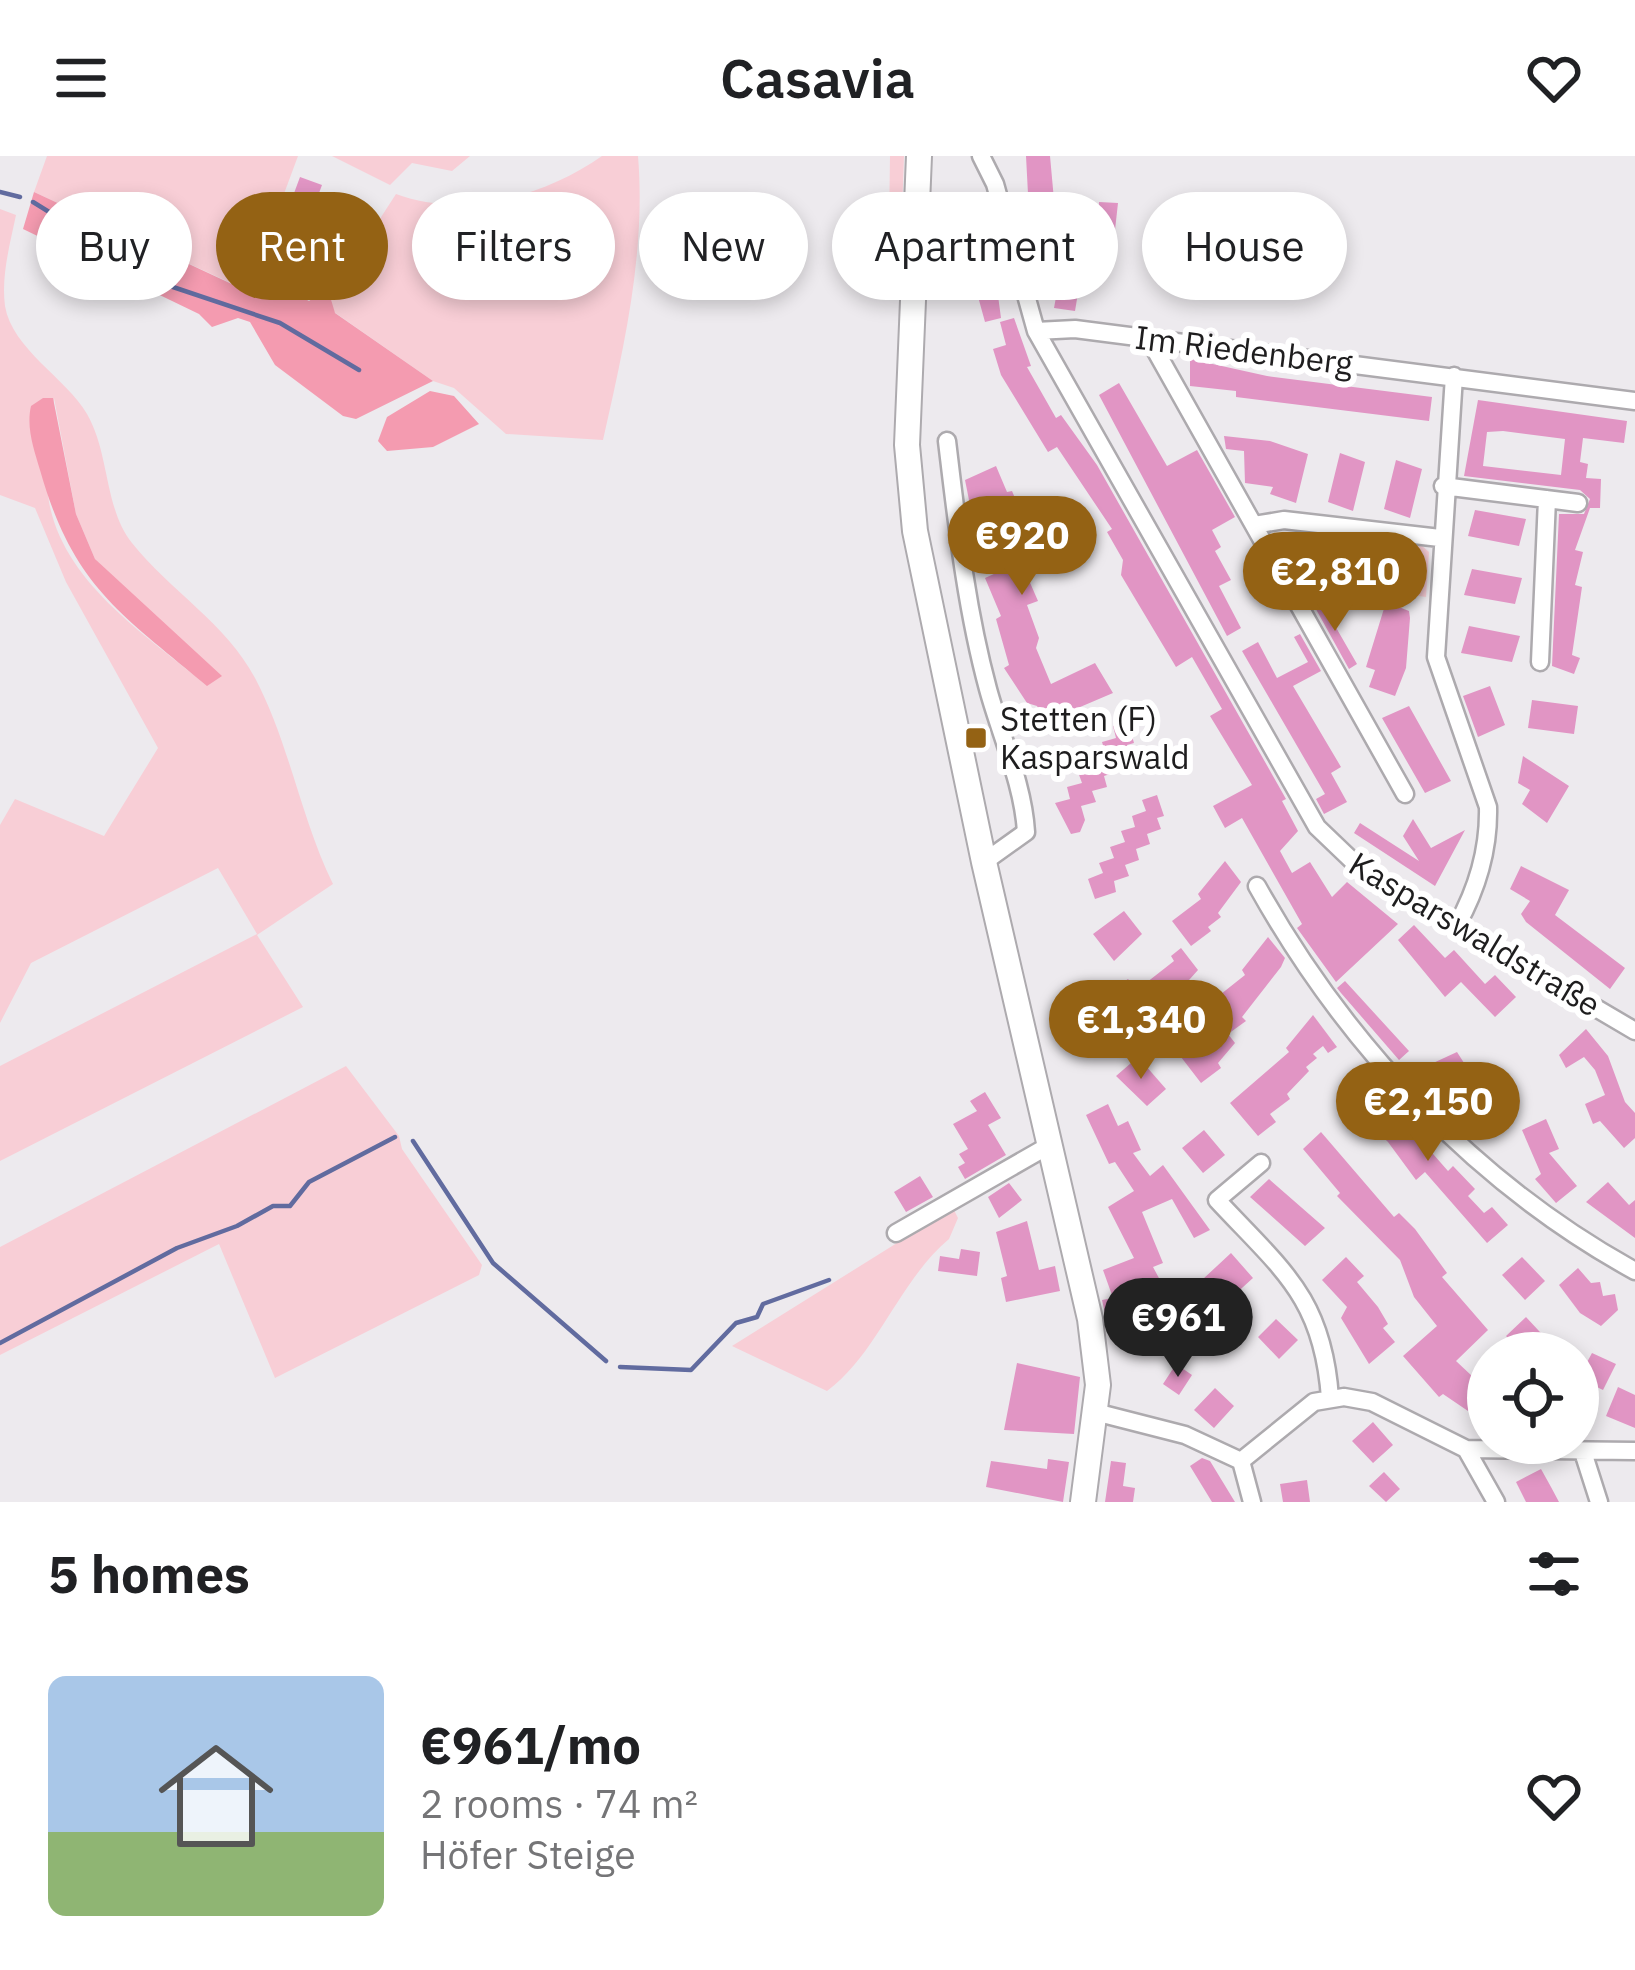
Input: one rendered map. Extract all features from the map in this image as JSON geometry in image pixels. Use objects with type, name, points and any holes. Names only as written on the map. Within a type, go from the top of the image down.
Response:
[{"type":"street","points":[[920,156],[908,379],[910,499],[984,862],[1090,1319],[1095,1412],[1083,1502]]},
{"type":"street","points":[[981,156],[995,184],[1036,332]]},
{"type":"street","name":"Im Riedenberg","points":[[1036,332],[1075,329],[1635,400]]},
{"type":"street","name":"Kasparswaldstraße","points":[[1036,332],[1317,826],[1363,871],[1635,1031]]},
{"type":"street","points":[[1149,339],[1405,794]]},
{"type":"street","points":[[1454,376],[1443,487],[1436,657],[1488,807],[1482,867],[1457,926]]},
{"type":"street","points":[[946,441],[976,637],[1024,802],[1026,832],[984,862]]},
{"type":"street","points":[[1443,487],[1578,503]]},
{"type":"street","points":[[1540,662],[1546,499]]},
{"type":"street","points":[[1254,525],[1284,520],[1440,538]]},
{"type":"street","points":[[1257,886],[1318,989],[1348,1028],[1492,1175],[1550,1221],[1635,1271]]},
{"type":"street","points":[[896,1233],[1048,1147]]},
{"type":"street","points":[[1261,1163],[1216,1200],[1307,1300],[1322,1335],[1330,1398]]},
{"type":"street","points":[[1240,1461],[1297,1413],[1330,1398],[1372,1402],[1466,1449],[1496,1502]]},
{"type":"street","points":[[1095,1412],[1185,1435],[1240,1461],[1252,1502]]},
{"type":"street","points":[[1599,1452],[1635,1451]]},
{"type":"street","points":[[1586,1464],[1599,1502]]},
{"type":"shaded area","points":[[47,156],[298,156],[285,192],[216,192],[216,276],[192,265],[192,192],[34,192]]},
{"type":"shaded area","points":[[332,156],[470,156],[452,171],[412,163],[390,185]]},
{"type":"shaded area","points":[[602,156],[638,156],[639,228],[631,299],[603,440],[506,434],[454,388],[433,381],[334,312],[331,300],[388,300],[388,206],[396,194],[412,198],[412,300],[615,300],[615,192],[530,192]]},
{"type":"shaded area","points":[[890,156],[904,156],[903,192],[889,192]]},
{"type":"shaded area","points":[[34,192],[36,235],[23,229]]},
{"type":"shaded area","points":[[0,209],[16,215],[4,283],[10,322],[28,350],[87,414],[116,514],[132,543],[229,640],[255,678],[333,884],[257,935],[303,1007],[0,1161],[0,1066],[257,934],[218,868],[31,963],[0,1023],[0,825],[15,799],[104,836],[158,748],[66,582],[35,508],[0,495]],"holes":[[[54,398],[76,514],[95,559],[206,685],[111,606],[72,558],[49,502]]]},
{"type":"shaded area","points":[[192,265],[216,277],[216,300],[331,300],[335,313],[433,381],[356,419],[343,416],[275,365],[250,322],[238,318],[212,327],[199,314],[170,300],[192,300]]},
{"type":"shaded area","points":[[430,391],[454,396],[479,424],[433,447],[387,451],[378,441],[387,417]]},
{"type":"shaded area","points":[[53,398],[76,514],[95,559],[222,676],[207,686],[124,616],[84,570],[68,542],[31,438],[31,406]]},
{"type":"shaded area","points":[[1396,541],[1420,544],[1429,552],[1426,597],[1383,591]]},
{"type":"shaded area","points":[[346,1066],[399,1136],[402,1149],[482,1265],[479,1275],[275,1378],[219,1244],[0,1355],[0,1247]]},
{"type":"shaded area","points":[[953,1208],[958,1218],[949,1239],[916,1275],[861,1357],[827,1391],[732,1346]]},
{"type":"building","points":[[1026,156],[1050,156],[1053,192],[1028,192]]},
{"type":"building","points":[[300,177],[322,185],[319,192],[294,192]]},
{"type":"building","points":[[979,300],[999,300],[1001,318],[985,322]]},
{"type":"building","points":[[1055,300],[1077,300],[1075,311],[1054,308]]},
{"type":"building","points":[[1014,318],[1031,366],[1027,367],[1056,418],[1061,415],[1097,465],[1286,799],[1282,801],[1298,831],[1280,851],[1292,873],[1310,862],[1332,897],[1347,882],[1398,924],[1336,982],[1297,928],[1302,924],[1242,818],[1225,828],[1213,806],[1252,785],[1210,716],[1222,709],[1192,657],[1176,667],[1121,575],[1123,560],[1107,532],[1112,529],[1057,447],[1048,452],[1001,375],[993,349],[1006,345],[1000,322]]},
{"type":"building","points":[[1190,359],[1267,376],[1432,397],[1429,421],[1236,397],[1236,391],[1190,386]]},
{"type":"building","points":[[1119,383],[1167,466],[1197,450],[1235,517],[1212,530],[1221,547],[1215,551],[1231,580],[1219,586],[1241,628],[1227,636],[1099,395]]},
{"type":"building","points":[[1478,400],[1627,421],[1624,443],[1583,438],[1580,462],[1588,464],[1586,478],[1601,479],[1600,508],[1590,508],[1575,550],[1583,552],[1575,585],[1582,587],[1572,655],[1580,658],[1574,674],[1552,666],[1559,514],[1584,514],[1590,499],[1580,490],[1464,476]],"holes":[[[1487,432],[1565,439],[1561,475],[1483,466]]]},
{"type":"building","points":[[1224,436],[1270,441],[1308,454],[1296,503],[1270,494],[1273,487],[1245,483],[1244,451],[1226,449]]},
{"type":"building","points":[[1340,453],[1365,462],[1353,511],[1328,502]]},
{"type":"building","points":[[1396,460],[1422,469],[1410,518],[1384,509]]},
{"type":"building","points":[[996,466],[1007,492],[1012,491],[1020,510],[1024,508],[1044,553],[1021,562],[1038,601],[1027,605],[1039,638],[1036,648],[1051,684],[1095,663],[1113,693],[1059,716],[1056,708],[1041,714],[1037,706],[1027,703],[1004,668],[1009,665],[996,619],[1001,616],[985,578],[996,573],[985,548],[978,551],[971,535],[975,530],[965,480]]},
{"type":"building","points":[[1475,510],[1526,519],[1519,546],[1468,536]]},
{"type":"building","points":[[1310,544],[1327,551],[1329,545],[1348,552],[1359,547],[1387,557],[1379,584],[1339,575],[1321,578],[1294,569],[1300,552],[1306,554]]},
{"type":"building","points":[[1472,569],[1522,578],[1515,604],[1464,595]]},
{"type":"building","points":[[1319,598],[1357,664],[1349,669],[1312,602]]},
{"type":"building","points":[[1386,602],[1409,611],[1410,618],[1406,668],[1395,696],[1369,687],[1375,670],[1366,667]]},
{"type":"building","points":[[1469,626],[1520,636],[1512,662],[1461,653]]},
{"type":"building","points":[[1300,634],[1321,671],[1293,686],[1341,767],[1331,773],[1347,802],[1324,814],[1316,799],[1325,794],[1242,651],[1258,642],[1277,678],[1308,662],[1294,637]]},
{"type":"building","points":[[1490,686],[1505,725],[1478,737],[1463,696]]},
{"type":"building","points":[[1532,700],[1578,706],[1574,734],[1528,728]]},
{"type":"building","points":[[1409,706],[1451,781],[1425,793],[1382,718]]},
{"type":"building","points":[[1128,722],[1134,743],[1127,745],[1130,756],[1116,761],[1119,771],[1104,776],[1107,787],[1092,791],[1096,802],[1081,806],[1085,820],[1080,832],[1071,834],[1055,803],[1070,799],[1067,787],[1082,783],[1078,772],[1093,768],[1090,757],[1105,752],[1102,742],[1116,738],[1113,726]]},
{"type":"building","points":[[1523,756],[1569,786],[1547,823],[1522,804],[1530,790],[1518,783]]},
{"type":"building","points":[[1157,795],[1164,816],[1157,818],[1161,829],[1147,834],[1150,844],[1136,849],[1139,860],[1125,865],[1129,876],[1114,881],[1116,892],[1095,899],[1088,879],[1103,873],[1099,863],[1114,858],[1110,847],[1125,842],[1121,831],[1135,827],[1132,816],[1146,811],[1142,800]]},
{"type":"building","points":[[1413,819],[1431,848],[1465,830],[1435,886],[1354,833],[1360,823],[1419,861],[1403,836]]},
{"type":"building","points":[[1225,861],[1241,882],[1218,913],[1221,917],[1208,927],[1211,931],[1191,946],[1172,921],[1201,899],[1198,894]]},
{"type":"building","points":[[1521,866],[1569,890],[1555,915],[1625,968],[1610,989],[1526,922],[1521,914],[1530,901],[1510,889]]},
{"type":"building","points":[[1124,911],[1142,934],[1114,961],[1093,934]]},
{"type":"building","points":[[1414,925],[1445,958],[1454,950],[1485,984],[1495,975],[1516,997],[1495,1017],[1461,982],[1445,997],[1398,940]]},
{"type":"building","points":[[1268,937],[1285,958],[1281,967],[1242,1017],[1246,1021],[1228,1034],[1235,1043],[1218,1063],[1221,1068],[1201,1083],[1181,1057],[1228,1014],[1216,998],[1245,975],[1242,970]]},
{"type":"building","points":[[1181,948],[1198,970],[1180,990],[1184,995],[1163,1010],[1155,999],[1110,1040],[1091,1015],[1122,991],[1118,986],[1128,979],[1137,990],[1174,961],[1171,956]]},
{"type":"building","points":[[1345,981],[1409,1051],[1399,1060],[1337,988]]},
{"type":"building","points":[[1313,1015],[1337,1047],[1328,1053],[1323,1046],[1313,1054],[1317,1058],[1287,1094],[1290,1099],[1270,1114],[1276,1122],[1258,1136],[1230,1103],[1289,1052],[1286,1048]]},
{"type":"building","points":[[1586,1029],[1608,1056],[1625,1102],[1635,1113],[1635,1138],[1624,1148],[1600,1121],[1593,1124],[1585,1104],[1605,1095],[1595,1070],[1584,1057],[1566,1068],[1559,1055]]},
{"type":"building","points":[[1457,1052],[1482,1091],[1456,1103],[1431,1064]]},
{"type":"building","points":[[1138,1057],[1166,1089],[1147,1106],[1116,1076]]},
{"type":"building","points":[[1376,1089],[1448,1171],[1453,1166],[1475,1189],[1468,1196],[1484,1213],[1492,1207],[1508,1225],[1487,1243],[1425,1172],[1416,1180],[1388,1142],[1354,1110]]},
{"type":"building","points":[[985,1092],[1001,1118],[988,1125],[1006,1155],[965,1179],[958,1167],[965,1163],[959,1154],[968,1149],[953,1124],[977,1111],[970,1101]]},
{"type":"building","points":[[1497,1101],[1508,1127],[1488,1135],[1477,1109]]},
{"type":"building","points":[[1108,1104],[1118,1126],[1128,1121],[1141,1150],[1133,1153],[1150,1176],[1163,1165],[1210,1230],[1194,1238],[1172,1199],[1142,1212],[1163,1263],[1153,1267],[1174,1306],[1231,1253],[1253,1278],[1232,1297],[1221,1286],[1200,1306],[1211,1317],[1188,1339],[1157,1307],[1130,1320],[1134,1335],[1111,1340],[1102,1300],[1113,1298],[1103,1270],[1134,1258],[1108,1207],[1134,1191],[1115,1162],[1109,1164],[1086,1115]]},
{"type":"building","points":[[1546,1119],[1559,1149],[1549,1153],[1577,1186],[1556,1203],[1535,1179],[1541,1174],[1522,1130]]},
{"type":"building","points":[[1204,1130],[1225,1155],[1203,1173],[1182,1148]]},
{"type":"building","points":[[1321,1132],[1394,1217],[1399,1213],[1415,1229],[1447,1273],[1442,1277],[1488,1330],[1467,1332],[1467,1350],[1456,1361],[1467,1371],[1467,1410],[1443,1394],[1439,1397],[1403,1356],[1437,1326],[1414,1297],[1400,1260],[1337,1196],[1340,1193],[1303,1149]]},
{"type":"building","points":[[920,1176],[933,1197],[906,1212],[894,1192]]},
{"type":"building","points":[[1269,1179],[1325,1228],[1305,1246],[1250,1197]]},
{"type":"building","points":[[1608,1182],[1629,1205],[1635,1200],[1635,1238],[1586,1202]]},
{"type":"building","points":[[1009,1183],[1022,1200],[999,1218],[988,1197]]},
{"type":"building","points":[[1027,1221],[1039,1270],[1055,1266],[1060,1291],[1006,1302],[1001,1278],[1007,1276],[996,1232]]},
{"type":"building","points":[[961,1249],[980,1252],[977,1276],[938,1271],[940,1256],[959,1259]]},
{"type":"building","points":[[1346,1257],[1364,1276],[1357,1282],[1378,1307],[1388,1324],[1383,1328],[1395,1342],[1369,1364],[1341,1318],[1347,1307],[1322,1280]]},
{"type":"building","points":[[1522,1257],[1545,1281],[1525,1300],[1502,1275]]},
{"type":"building","points":[[1578,1268],[1591,1283],[1600,1282],[1603,1296],[1615,1294],[1618,1310],[1601,1326],[1580,1313],[1559,1285]]},
{"type":"building","points":[[1526,1317],[1540,1332],[1510,1332]]},
{"type":"building","points":[[1276,1319],[1298,1340],[1279,1359],[1258,1337]]},
{"type":"building","points":[[1599,1356],[1616,1364],[1603,1390],[1599,1388]]},
{"type":"building","points":[[1017,1363],[1080,1377],[1074,1434],[1004,1430]]},
{"type":"building","points":[[1176,1364],[1192,1375],[1179,1395],[1163,1384]]},
{"type":"building","points":[[1618,1387],[1635,1395],[1635,1428],[1606,1416]]},
{"type":"building","points":[[1215,1388],[1234,1406],[1214,1428],[1194,1410]]},
{"type":"building","points":[[1373,1422],[1393,1445],[1373,1463],[1352,1441]]},
{"type":"building","points":[[1202,1458],[1210,1461],[1235,1502],[1212,1502],[1190,1466]]},
{"type":"building","points":[[1048,1459],[1069,1462],[1063,1502],[986,1487],[991,1461],[1047,1469]]},
{"type":"building","points":[[1111,1461],[1126,1463],[1123,1486],[1135,1488],[1133,1502],[1105,1502]]},
{"type":"building","points":[[1541,1469],[1559,1502],[1526,1502],[1516,1482]]},
{"type":"building","points":[[1384,1472],[1400,1489],[1386,1502],[1369,1486]]},
{"type":"building","points":[[1307,1480],[1310,1502],[1283,1502],[1280,1484]]},
{"type":"waterway","points":[[0,192],[20,197]]},
{"type":"waterway","points":[[33,202],[167,285],[280,323],[359,370]]},
{"type":"waterway","points":[[0,1343],[177,1248],[237,1226],[273,1206],[290,1206],[309,1182],[395,1137]]},
{"type":"waterway","points":[[413,1141],[493,1263],[606,1361]]},
{"type":"waterway","points":[[620,1367],[691,1370],[736,1323],[757,1317],[763,1304],[829,1280]]},
{"type":"place","name":"Stetten (F) Kasparswald","points":[[976,738]]}]
